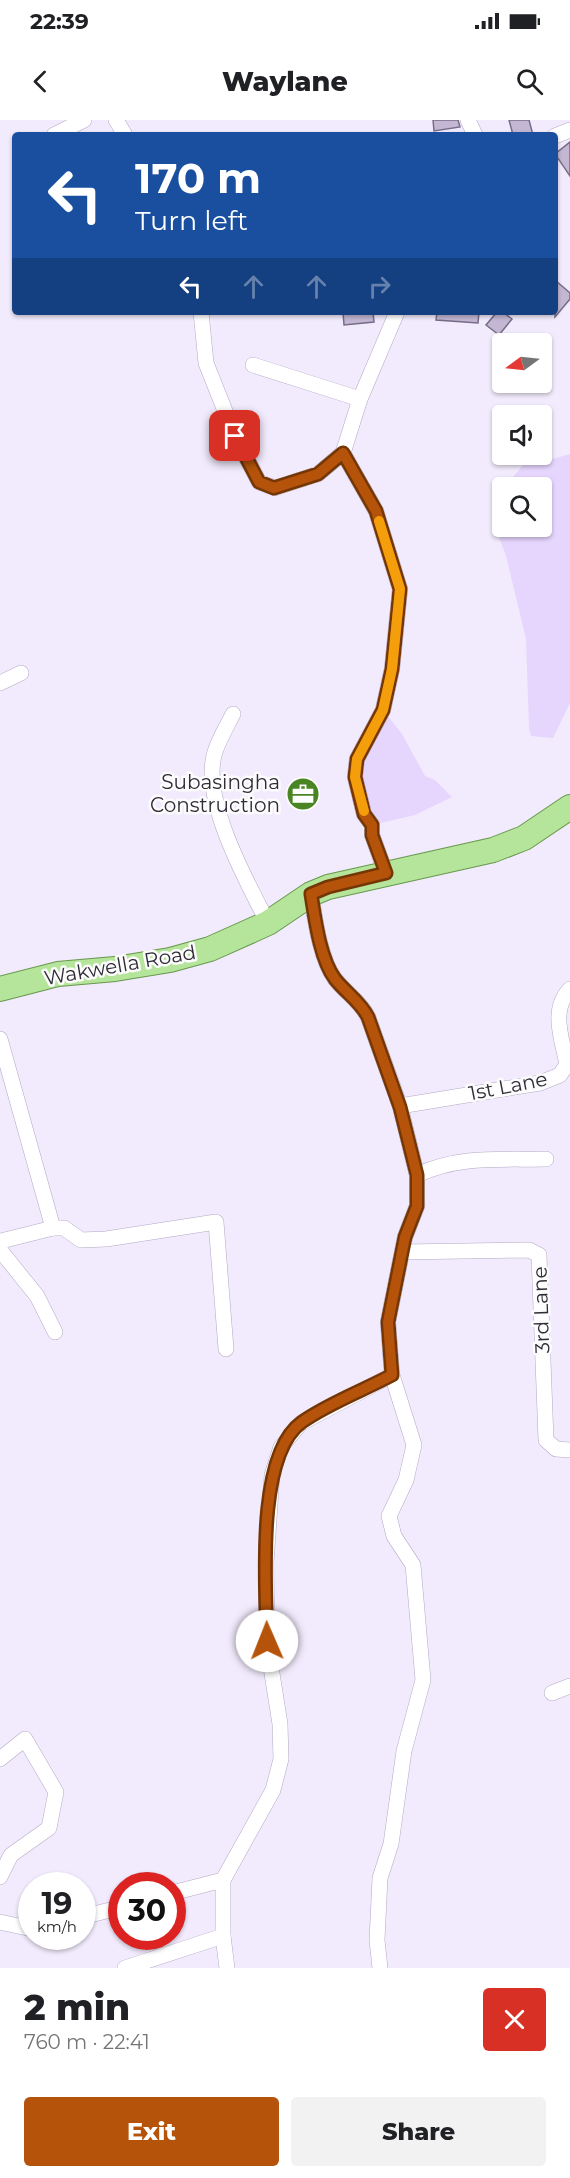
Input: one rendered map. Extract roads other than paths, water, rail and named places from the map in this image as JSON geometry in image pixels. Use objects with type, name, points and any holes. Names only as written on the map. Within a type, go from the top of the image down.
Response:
[{"type":"main road","name":"Wakwella Road","points":[[0,989],[58,974],[115,969],[170,960],[210,949],[268,923],[311,894],[328,887],[493,850],[524,838],[570,807]]},
{"type":"street","points":[[60,132],[84,120]]},
{"type":"street","points":[[201,315],[206,363],[235,436],[259,482],[274,488],[318,474],[343,453],[360,399],[396,315]]},
{"type":"street","points":[[254,365],[360,399]]},
{"type":"street","points":[[343,453],[376,511],[400,589],[392,669],[383,710],[357,759],[355,777],[364,814],[372,825],[372,835],[386,873]]},
{"type":"street","points":[[0,683],[21,673]]},
{"type":"street","points":[[233,714],[214,753],[213,779],[217,805],[232,850],[268,923]]},
{"type":"street","points":[[311,894],[318,939],[334,978],[362,1004],[368,1017],[400,1107],[417,1175],[417,1206],[405,1237],[388,1322],[392,1375],[414,1445],[406,1480],[389,1516],[394,1536],[413,1565],[423,1680],[404,1751],[391,1844],[380,1878],[377,1940],[380,1968]]},
{"type":"street","name":"1st Lane","points":[[400,1107],[540,1083],[560,1075],[567,1064],[559,1025],[560,1003],[570,989]]},
{"type":"street","points":[[0,1039],[53,1228]]},
{"type":"street","points":[[417,1175],[458,1160],[546,1159]]},
{"type":"street","points":[[55,1332],[37,1296],[0,1248],[1,1241],[53,1228],[64,1228],[81,1240],[106,1239],[216,1222],[226,1349]]},
{"type":"street","name":"3rd Lane","points":[[403,1252],[529,1250],[539,1255],[546,1440],[556,1449],[570,1450]]},
{"type":"street","points":[[227,1968],[223,1936],[223,1880],[273,1790],[281,1759],[280,1724],[267,1641],[266,1563],[272,1476],[281,1447],[301,1423],[392,1375]]},
{"type":"street","points":[[552,1693],[570,1686]]},
{"type":"street","points":[[0,1759],[25,1738],[56,1792],[49,1828],[10,1855],[0,1877]]},
{"type":"street","points":[[186,1889],[223,1880]]},
{"type":"street","points":[[0,1922],[18,1926]]},
{"type":"street","points":[[125,1968],[223,1936]]},
{"type":"place","name":"Subasingha Construction","points":[[303,794]]}]
